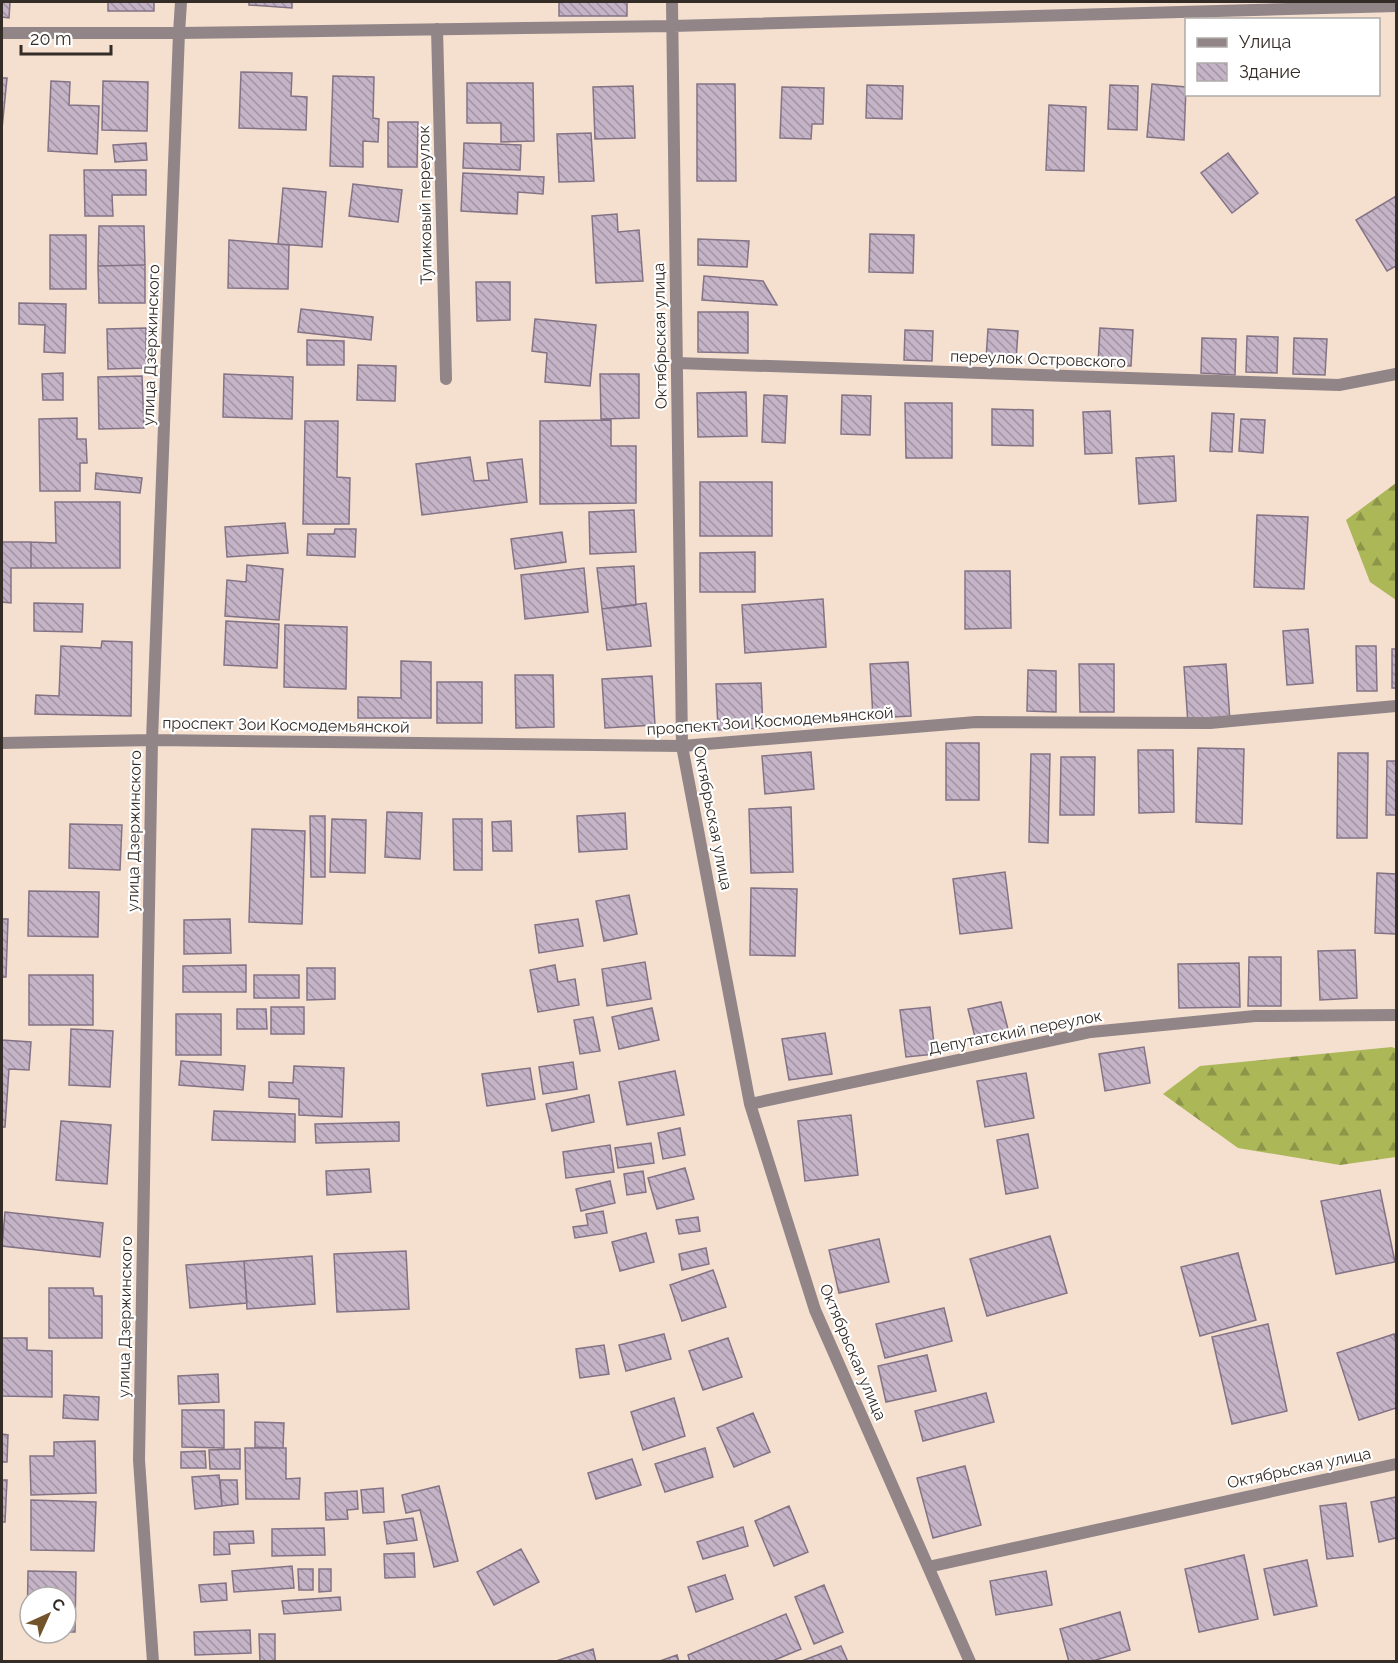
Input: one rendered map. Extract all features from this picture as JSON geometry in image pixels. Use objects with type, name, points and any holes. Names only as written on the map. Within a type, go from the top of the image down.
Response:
[{"type":"street","name":"улица Дзержинского","points":[[153,1662],[139,1460],[152,740],[181,2]]},
{"type":"street","name":"Октябрьская улица","points":[[672,2],[682,746],[750,1104],[815,1310],[970,1662]]},
{"type":"street","points":[[2,33],[179,33],[672,26],[1396,6]]},
{"type":"street","name":"Тупиковый переулок","points":[[437,29],[446,379]]},
{"type":"street","name":"переулок Островского","points":[[677,363],[1339,385],[1396,374]]},
{"type":"street","name":"проспект Зои Космодемьянской","points":[[2,743],[152,740],[682,746],[975,722],[1210,723],[1396,706]]},
{"type":"street","name":"Депутатский переулок","points":[[750,1104],[1091,1032],[1255,1016],[1396,1015]]},
{"type":"street","name":"Октябрьская улица","points":[[928,1567],[1396,1464]]},
{"type":"green space","points":[[1396,483],[1396,600],[1370,582],[1346,520]]},
{"type":"green space","points":[[1392,1047],[1396,1049],[1396,1157],[1340,1165],[1238,1148],[1163,1094],[1200,1066]]},
{"type":"building","points":[[2,2],[10,2],[9,18],[2,17]]},
{"type":"building","points":[[108,2],[154,2],[154,11],[108,11]]},
{"type":"building","points":[[249,2],[292,2],[292,8],[249,5]]},
{"type":"building","points":[[559,2],[627,2],[627,16],[559,16]]},
{"type":"building","points":[[241,72],[292,73],[291,96],[307,97],[306,130],[239,128]]},
{"type":"building","points":[[333,76],[374,77],[373,118],[379,119],[378,142],[363,141],[363,167],[330,166]]},
{"type":"building","points":[[2,78],[7,78],[2,129]]},
{"type":"building","points":[[51,81],[70,82],[69,105],[99,106],[97,154],[48,151]]},
{"type":"building","points":[[103,81],[148,82],[147,131],[102,130]]},
{"type":"building","points":[[467,83],[533,83],[534,141],[501,142],[501,123],[467,123]]},
{"type":"building","points":[[697,84],[735,84],[736,181],[697,181]]},
{"type":"building","points":[[1152,84],[1185,87],[1184,140],[1147,137]]},
{"type":"building","points":[[867,85],[903,86],[902,119],[866,118]]},
{"type":"building","points":[[1110,85],[1138,86],[1137,130],[1108,129]]},
{"type":"building","points":[[633,86],[635,138],[595,139],[593,87]]},
{"type":"building","points":[[782,87],[824,88],[823,124],[812,124],[811,139],[780,138]]},
{"type":"building","points":[[1049,105],[1086,107],[1084,171],[1046,170]]},
{"type":"building","points":[[388,122],[418,122],[417,167],[388,167]]},
{"type":"building","points":[[591,133],[594,181],[559,182],[557,134]]},
{"type":"building","points":[[146,143],[147,160],[115,162],[113,145]]},
{"type":"building","points":[[464,143],[521,145],[520,170],[463,168]]},
{"type":"building","points":[[1228,153],[1258,193],[1232,213],[1201,173]]},
{"type":"building","points":[[84,170],[146,170],[146,195],[112,195],[113,216],[85,216]]},
{"type":"building","points":[[463,173],[544,177],[543,194],[518,192],[517,214],[461,211]]},
{"type":"building","points":[[353,184],[402,190],[398,222],[349,216]]},
{"type":"building","points":[[283,188],[326,192],[322,247],[278,244]]},
{"type":"building","points":[[1396,196],[1396,266],[1387,271],[1356,220]]},
{"type":"building","points":[[617,214],[618,232],[639,230],[643,281],[596,283],[592,216]]},
{"type":"building","points":[[99,226],[144,226],[145,265],[98,266]]},
{"type":"building","points":[[870,234],[914,235],[913,273],[869,272]]},
{"type":"building","points":[[50,235],[86,235],[86,289],[50,289]]},
{"type":"building","points":[[698,239],[749,241],[747,267],[698,265]]},
{"type":"building","points":[[229,240],[289,245],[288,289],[228,288]]},
{"type":"building","points":[[145,265],[145,303],[99,303],[98,266]]},
{"type":"building","points":[[704,276],[763,281],[777,305],[702,300]]},
{"type":"building","points":[[476,282],[510,282],[510,320],[477,321]]},
{"type":"building","points":[[19,303],[66,304],[65,353],[44,352],[45,325],[19,324]]},
{"type":"building","points":[[301,309],[373,317],[371,340],[298,332]]},
{"type":"building","points":[[698,312],[748,312],[748,353],[698,352]]},
{"type":"building","points":[[535,319],[596,325],[590,386],[545,382],[547,353],[532,351]]},
{"type":"building","points":[[146,328],[146,368],[108,369],[107,329]]},
{"type":"building","points":[[1100,328],[1133,330],[1131,366],[1098,364]]},
{"type":"building","points":[[988,329],[1018,331],[1016,361],[986,359]]},
{"type":"building","points":[[905,330],[933,331],[932,361],[904,360]]},
{"type":"building","points":[[1247,336],[1278,337],[1277,373],[1246,372]]},
{"type":"building","points":[[1202,338],[1236,339],[1235,375],[1201,373]]},
{"type":"building","points":[[1294,338],[1327,339],[1325,375],[1293,374]]},
{"type":"building","points":[[307,340],[344,341],[344,365],[307,365]]},
{"type":"building","points":[[358,365],[396,366],[395,401],[357,400]]},
{"type":"building","points":[[63,373],[63,400],[43,400],[42,374]]},
{"type":"building","points":[[224,374],[293,377],[292,419],[223,417]]},
{"type":"building","points":[[600,374],[639,374],[639,418],[601,419]]},
{"type":"building","points":[[142,376],[144,428],[99,429],[98,377]]},
{"type":"building","points":[[746,392],[747,436],[698,437],[697,393]]},
{"type":"building","points":[[764,395],[787,396],[785,443],[762,442]]},
{"type":"building","points":[[842,395],[871,396],[870,435],[841,434]]},
{"type":"building","points":[[905,403],[952,403],[952,458],[906,458]]},
{"type":"building","points":[[992,409],[1033,410],[1033,446],[992,445]]},
{"type":"building","points":[[1110,411],[1112,453],[1085,454],[1083,412]]},
{"type":"building","points":[[1212,413],[1234,414],[1232,452],[1210,451]]},
{"type":"building","points":[[77,418],[77,439],[86,439],[87,463],[80,463],[80,491],[40,491],[39,419]]},
{"type":"building","points":[[1241,419],[1265,420],[1263,453],[1239,451]]},
{"type":"building","points":[[611,420],[611,446],[636,446],[636,503],[540,504],[540,421]]},
{"type":"building","points":[[305,421],[338,421],[337,477],[350,478],[349,524],[303,524]]},
{"type":"building","points":[[1174,456],[1176,501],[1139,504],[1136,458]]},
{"type":"building","points":[[470,457],[474,481],[489,480],[487,463],[522,459],[527,502],[422,515],[416,464]]},
{"type":"building","points":[[96,473],[142,478],[140,493],[95,489]]},
{"type":"building","points":[[700,482],[772,482],[772,536],[700,536]]},
{"type":"building","points":[[55,502],[120,502],[120,568],[31,568],[31,542],[56,543]]},
{"type":"building","points":[[634,510],[636,552],[590,554],[589,512]]},
{"type":"building","points":[[1257,515],[1308,517],[1304,589],[1254,587]]},
{"type":"building","points":[[285,523],[288,553],[227,557],[225,527]]},
{"type":"building","points":[[335,529],[356,529],[355,557],[307,555],[308,534],[334,534]]},
{"type":"building","points":[[562,532],[566,562],[515,569],[511,539]]},
{"type":"building","points":[[2,542],[31,542],[31,568],[11,568],[11,603],[2,602]]},
{"type":"building","points":[[755,552],[755,592],[700,592],[700,553]]},
{"type":"building","points":[[247,565],[283,569],[279,620],[225,616],[227,580],[246,582]]},
{"type":"building","points":[[634,566],[636,605],[602,609],[597,568]]},
{"type":"building","points":[[584,568],[588,612],[525,619],[521,575]]},
{"type":"building","points":[[965,571],[1010,571],[1011,628],[965,629]]},
{"type":"building","points":[[823,599],[826,647],[745,653],[742,605]]},
{"type":"building","points":[[34,603],[83,604],[82,632],[34,631]]},
{"type":"building","points":[[646,603],[651,646],[607,650],[602,609]]},
{"type":"building","points":[[226,621],[279,624],[277,668],[224,665]]},
{"type":"building","points":[[285,625],[347,627],[346,689],[284,687]]},
{"type":"building","points":[[1308,629],[1313,683],[1287,685],[1283,631]]},
{"type":"building","points":[[102,641],[132,642],[131,716],[35,714],[36,695],[59,696],[61,646],[101,648]]},
{"type":"building","points":[[1356,646],[1376,646],[1377,691],[1357,691]]},
{"type":"building","points":[[1392,649],[1396,649],[1396,688],[1392,688]]},
{"type":"building","points":[[401,661],[431,662],[431,718],[358,718],[358,697],[401,698]]},
{"type":"building","points":[[908,662],[911,716],[873,718],[870,664]]},
{"type":"building","points":[[1079,664],[1114,664],[1114,712],[1080,712]]},
{"type":"building","points":[[1226,664],[1230,721],[1188,724],[1184,667]]},
{"type":"building","points":[[1028,670],[1056,671],[1056,712],[1027,711]]},
{"type":"building","points":[[515,675],[553,675],[554,727],[516,728]]},
{"type":"building","points":[[652,676],[655,725],[605,728],[602,679]]},
{"type":"building","points":[[437,682],[482,682],[482,723],[437,723]]},
{"type":"building","points":[[761,683],[763,728],[718,730],[716,684]]},
{"type":"building","points":[[946,743],[979,743],[979,800],[946,800]]},
{"type":"building","points":[[1198,748],[1244,749],[1242,824],[1196,822]]},
{"type":"building","points":[[1138,750],[1173,750],[1174,812],[1139,813]]},
{"type":"building","points":[[811,752],[814,789],[765,794],[762,756]]},
{"type":"building","points":[[1338,753],[1368,753],[1367,838],[1337,838]]},
{"type":"building","points":[[1031,754],[1050,754],[1048,843],[1029,842]]},
{"type":"building","points":[[1061,757],[1095,757],[1094,815],[1060,815]]},
{"type":"building","points":[[1387,761],[1396,761],[1396,815],[1386,815]]},
{"type":"building","points":[[791,807],[793,872],[751,873],[749,809]]},
{"type":"building","points":[[387,812],[422,813],[420,859],[385,857]]},
{"type":"building","points":[[625,813],[627,849],[579,852],[577,816]]},
{"type":"building","points":[[310,816],[325,816],[325,877],[311,877]]},
{"type":"building","points":[[332,819],[366,820],[365,873],[330,872]]},
{"type":"building","points":[[453,819],[482,819],[482,870],[454,870]]},
{"type":"building","points":[[511,821],[512,851],[493,851],[492,822]]},
{"type":"building","points":[[70,824],[122,825],[120,870],[69,868]]},
{"type":"building","points":[[252,829],[305,831],[302,924],[249,922]]},
{"type":"building","points":[[1005,872],[1012,928],[960,934],[953,879]]},
{"type":"building","points":[[1377,873],[1396,874],[1396,934],[1375,933]]},
{"type":"building","points":[[751,888],[797,889],[795,956],[750,955]]},
{"type":"building","points":[[29,891],[99,892],[98,937],[28,936]]},
{"type":"building","points":[[629,895],[637,934],[604,941],[596,901]]},
{"type":"building","points":[[2,919],[8,919],[6,977],[2,977]]},
{"type":"building","points":[[230,919],[231,953],[184,954],[184,920]]},
{"type":"building","points":[[578,919],[583,946],[539,953],[535,925]]},
{"type":"building","points":[[1355,950],[1357,998],[1320,1000],[1318,951]]},
{"type":"building","points":[[1249,957],[1281,957],[1281,1006],[1248,1006]]},
{"type":"building","points":[[645,962],[651,999],[607,1006],[602,969]]},
{"type":"building","points":[[1239,963],[1240,1007],[1179,1008],[1178,964]]},
{"type":"building","points":[[246,965],[246,992],[183,992],[183,966]]},
{"type":"building","points":[[555,965],[558,982],[575,979],[579,1005],[538,1012],[530,970]]},
{"type":"building","points":[[307,968],[335,968],[335,999],[307,1000]]},
{"type":"building","points":[[29,975],[93,975],[93,1025],[29,1025]]},
{"type":"building","points":[[254,975],[299,975],[299,998],[254,998]]},
{"type":"building","points":[[1001,1002],[1009,1033],[976,1041],[968,1009]]},
{"type":"building","points":[[271,1007],[304,1007],[304,1034],[271,1034]]},
{"type":"building","points":[[930,1007],[935,1054],[906,1057],[900,1010]]},
{"type":"building","points":[[652,1008],[659,1040],[619,1049],[612,1017]]},
{"type":"building","points":[[237,1009],[266,1009],[267,1029],[237,1029]]},
{"type":"building","points":[[176,1014],[221,1014],[221,1055],[176,1055]]},
{"type":"building","points":[[593,1017],[600,1051],[580,1054],[574,1020]]},
{"type":"building","points":[[71,1029],[113,1031],[110,1087],[69,1085]]},
{"type":"building","points":[[825,1033],[832,1074],[789,1080],[782,1039]]},
{"type":"building","points":[[2,1040],[31,1042],[29,1070],[9,1069],[5,1127],[2,1127]]},
{"type":"building","points":[[1144,1047],[1150,1083],[1105,1091],[1099,1054]]},
{"type":"building","points":[[181,1061],[245,1066],[243,1090],[179,1085]]},
{"type":"building","points":[[573,1062],[577,1089],[543,1094],[539,1067]]},
{"type":"building","points":[[294,1066],[344,1068],[342,1117],[299,1115],[299,1099],[269,1097],[269,1082],[293,1083]]},
{"type":"building","points":[[530,1068],[535,1099],[487,1106],[482,1074]]},
{"type":"building","points":[[675,1071],[684,1115],[627,1125],[619,1082]]},
{"type":"building","points":[[1026,1073],[1034,1118],[985,1127],[977,1081]]},
{"type":"building","points":[[589,1095],[594,1122],[552,1131],[546,1104]]},
{"type":"building","points":[[214,1111],[295,1114],[295,1142],[212,1140]]},
{"type":"building","points":[[851,1115],[858,1175],[805,1181],[798,1121]]},
{"type":"building","points":[[61,1121],[111,1125],[107,1184],[56,1180]]},
{"type":"building","points":[[399,1122],[399,1141],[316,1143],[315,1124]]},
{"type":"building","points":[[680,1128],[685,1155],[663,1159],[658,1133]]},
{"type":"building","points":[[1028,1134],[1038,1188],[1006,1194],[997,1140]]},
{"type":"building","points":[[651,1143],[654,1163],[618,1168],[615,1148]]},
{"type":"building","points":[[610,1145],[614,1172],[566,1178],[563,1152]]},
{"type":"building","points":[[685,1168],[694,1199],[657,1209],[648,1178]]},
{"type":"building","points":[[369,1169],[371,1192],[327,1195],[326,1171]]},
{"type":"building","points":[[643,1171],[646,1192],[627,1195],[624,1174]]},
{"type":"building","points":[[610,1181],[615,1203],[581,1211],[576,1189]]},
{"type":"building","points":[[1380,1190],[1395,1262],[1336,1274],[1321,1201]]},
{"type":"building","points":[[603,1211],[607,1233],[575,1238],[573,1227],[588,1225],[586,1214]]},
{"type":"building","points":[[5,1212],[103,1223],[100,1257],[2,1246]]},
{"type":"building","points":[[698,1217],[700,1231],[679,1234],[676,1220]]},
{"type":"building","points":[[646,1233],[654,1262],[620,1271],[612,1242]]},
{"type":"building","points":[[1050,1236],[1067,1293],[987,1316],[970,1259]]},
{"type":"building","points":[[879,1239],[889,1282],[839,1293],[829,1250]]},
{"type":"building","points":[[706,1248],[709,1264],[682,1270],[679,1254]]},
{"type":"building","points":[[406,1251],[409,1309],[337,1312],[334,1254]]},
{"type":"building","points":[[1238,1253],[1256,1320],[1200,1336],[1181,1267]]},
{"type":"building","points":[[312,1256],[315,1304],[247,1309],[244,1261]]},
{"type":"building","points":[[244,1261],[247,1303],[190,1308],[186,1265]]},
{"type":"building","points":[[713,1270],[726,1307],[682,1321],[670,1285]]},
{"type":"building","points":[[49,1288],[93,1288],[94,1296],[102,1296],[102,1338],[49,1338]]},
{"type":"building","points":[[944,1308],[952,1341],[885,1358],[876,1324]]},
{"type":"building","points":[[1268,1324],[1287,1411],[1232,1424],[1212,1337]]},
{"type":"building","points":[[664,1334],[671,1359],[626,1371],[619,1345]]},
{"type":"building","points":[[1394,1334],[1396,1341],[1396,1408],[1359,1420],[1337,1353]]},
{"type":"building","points":[[2,1338],[27,1338],[27,1350],[52,1351],[52,1397],[2,1396]]},
{"type":"building","points":[[728,1338],[742,1377],[703,1390],[689,1351]]},
{"type":"building","points":[[604,1345],[609,1374],[580,1378],[576,1349]]},
{"type":"building","points":[[927,1355],[936,1391],[886,1402],[878,1366]]},
{"type":"building","points":[[218,1374],[219,1402],[179,1404],[178,1376]]},
{"type":"building","points":[[986,1393],[994,1422],[923,1441],[915,1411]]},
{"type":"building","points":[[64,1395],[99,1397],[98,1420],[63,1418]]},
{"type":"building","points":[[674,1398],[685,1436],[643,1450],[631,1412]]},
{"type":"building","points":[[182,1410],[224,1410],[224,1448],[182,1447]]},
{"type":"building","points":[[753,1413],[770,1452],[734,1467],[717,1428]]},
{"type":"building","points":[[255,1422],[284,1423],[283,1448],[255,1447]]},
{"type":"building","points":[[2,1434],[8,1435],[7,1462],[2,1462]]},
{"type":"building","points":[[95,1441],[96,1493],[31,1495],[30,1456],[54,1456],[54,1442]]},
{"type":"building","points":[[245,1448],[286,1448],[286,1479],[300,1478],[299,1499],[246,1499]]},
{"type":"building","points":[[705,1448],[713,1477],[665,1492],[655,1464]]},
{"type":"building","points":[[240,1449],[240,1469],[210,1469],[209,1450]]},
{"type":"building","points":[[205,1451],[206,1468],[181,1468],[181,1452]]},
{"type":"building","points":[[632,1459],[641,1485],[596,1499],[588,1473]]},
{"type":"building","points":[[965,1466],[981,1525],[933,1538],[917,1478]]},
{"type":"building","points":[[219,1475],[222,1506],[195,1509],[192,1477]]},
{"type":"building","points":[[2,1480],[7,1480],[5,1522],[2,1522]]},
{"type":"building","points":[[220,1480],[237,1480],[238,1504],[222,1506]]},
{"type":"building","points":[[439,1486],[458,1561],[434,1567],[420,1510],[406,1513],[402,1495]]},
{"type":"building","points":[[383,1488],[384,1512],[363,1513],[361,1490]]},
{"type":"building","points":[[357,1491],[358,1509],[347,1510],[348,1519],[326,1520],[325,1493]]},
{"type":"building","points":[[1396,1497],[1396,1538],[1379,1542],[1371,1502]]},
{"type":"building","points":[[31,1500],[96,1502],[94,1551],[31,1550]]},
{"type":"building","points":[[1346,1503],[1353,1556],[1327,1559],[1320,1506]]},
{"type":"building","points":[[789,1506],[808,1552],[774,1566],[755,1521]]},
{"type":"building","points":[[413,1518],[417,1540],[387,1544],[384,1522]]},
{"type":"building","points":[[743,1527],[748,1546],[703,1559],[697,1542]]},
{"type":"building","points":[[324,1528],[325,1555],[272,1556],[272,1529]]},
{"type":"building","points":[[253,1531],[254,1543],[229,1544],[230,1554],[214,1555],[214,1532]]},
{"type":"building","points":[[521,1549],[539,1582],[494,1605],[477,1572]]},
{"type":"building","points":[[414,1553],[415,1577],[385,1578],[384,1554]]},
{"type":"building","points":[[1244,1555],[1258,1619],[1199,1632],[1185,1569]]},
{"type":"building","points":[[1307,1560],[1317,1606],[1274,1615],[1264,1569]]},
{"type":"building","points":[[292,1566],[294,1588],[234,1592],[232,1571]]},
{"type":"building","points":[[298,1569],[313,1569],[313,1590],[299,1590]]},
{"type":"building","points":[[319,1569],[331,1569],[331,1591],[319,1592]]},
{"type":"building","points":[[28,1571],[76,1572],[76,1585],[28,1585]]},
{"type":"building","points":[[1046,1571],[1052,1605],[996,1615],[990,1581]]},
{"type":"building","points":[[725,1575],[733,1599],[696,1612],[688,1587]]},
{"type":"building","points":[[226,1583],[227,1600],[201,1602],[199,1585]]},
{"type":"building","points":[[824,1585],[843,1632],[814,1644],[795,1597]]},
{"type":"building","points":[[340,1597],[341,1610],[284,1614],[282,1601]]},
{"type":"building","points":[[1120,1612],[1130,1650],[1089,1662],[1069,1662],[1060,1629]]},
{"type":"building","points":[[786,1614],[801,1649],[770,1662],[690,1662],[688,1655]]},
{"type":"building","points":[[250,1630],[251,1653],[195,1655],[194,1632]]},
{"type":"building","points":[[259,1634],[275,1634],[275,1662],[260,1662]]},
{"type":"building","points":[[841,1646],[848,1662],[799,1662]]},
{"type":"building","points":[[593,1649],[596,1662],[553,1662]]},
{"type":"building","points":[[677,1655],[679,1662],[657,1662]]}]
